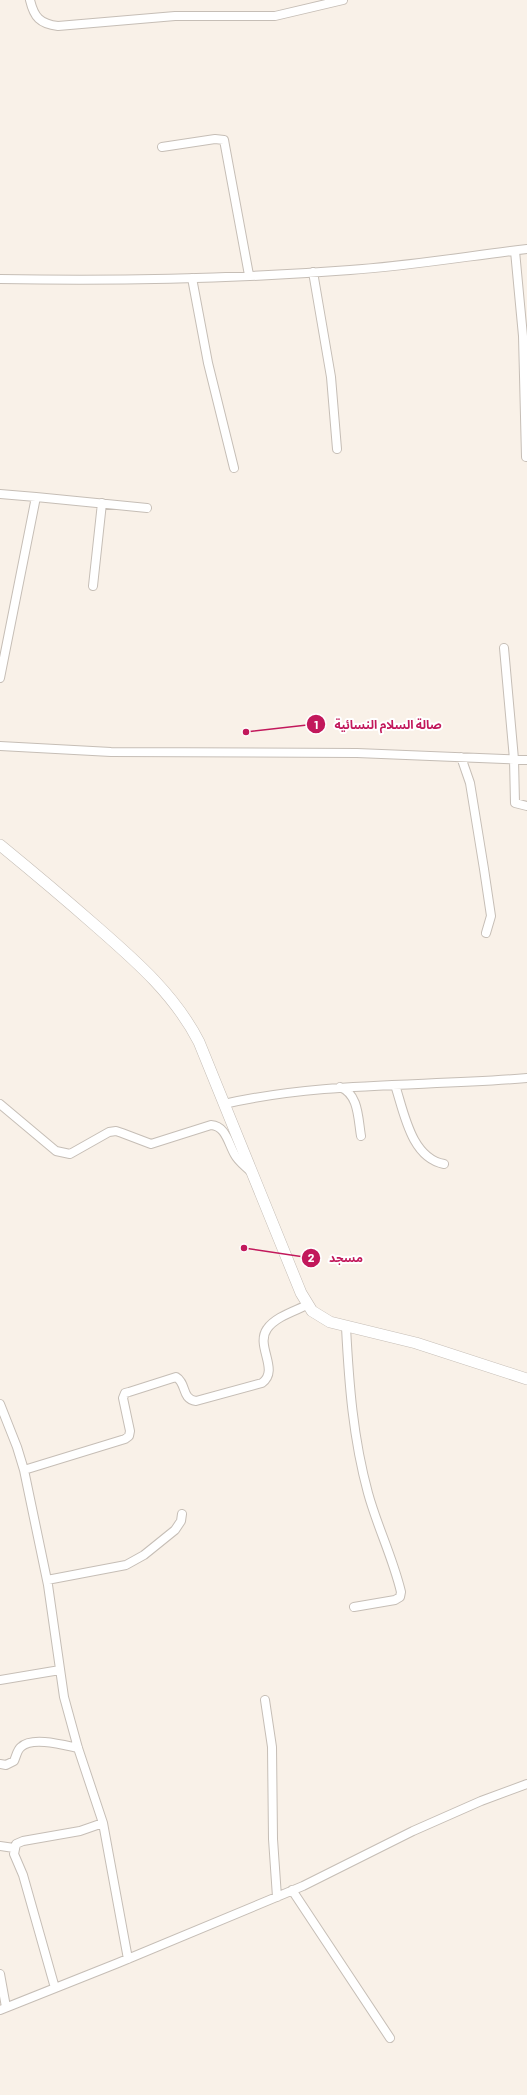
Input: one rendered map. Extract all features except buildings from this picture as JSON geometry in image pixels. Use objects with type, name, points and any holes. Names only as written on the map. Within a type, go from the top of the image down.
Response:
[{"type":"main road","points":[[0,845],[133,958],[165,990],[193,1030],[300,1293],[307,1305],[323,1318],[346,1327],[416,1343],[527,1379]]},
{"type":"street","points":[[30,0],[34,15],[40,21],[47,25],[58,26],[175,16],[276,16],[343,0]]},
{"type":"street","points":[[162,147],[215,139],[224,140],[249,275]]},
{"type":"street","points":[[0,279],[192,278],[352,270],[527,249]]},
{"type":"street","points":[[515,251],[523,336],[526,457]]},
{"type":"street","points":[[313,272],[331,377],[337,449]]},
{"type":"street","points":[[192,278],[208,363],[234,468]]},
{"type":"street","points":[[0,494],[147,508]]},
{"type":"street","points":[[0,678],[36,497]]},
{"type":"street","points":[[93,586],[102,503]]},
{"type":"street","points":[[504,648],[514,759],[515,803],[527,806]]},
{"type":"street","points":[[0,746],[155,753],[357,753],[527,760]]},
{"type":"street","points":[[461,757],[470,783],[491,916],[486,933]]},
{"type":"street","points":[[224,1104],[266,1095],[340,1087],[476,1082],[527,1078]]},
{"type":"street","points":[[395,1085],[413,1138],[423,1153],[430,1159],[444,1164]]},
{"type":"street","points":[[340,1087],[348,1090],[352,1096],[361,1136]]},
{"type":"street","points":[[0,1104],[56,1151],[63,1154],[70,1154],[109,1132],[116,1131],[151,1144],[210,1124],[217,1125],[222,1130],[235,1156],[252,1173]]},
{"type":"street","points":[[24,1470],[125,1439],[129,1436],[130,1431],[123,1398],[125,1393],[176,1377],[182,1382],[186,1397],[190,1400],[196,1401],[262,1383],[268,1378],[270,1373],[264,1344],[264,1336],[267,1328],[274,1322],[307,1305]]},
{"type":"street","points":[[346,1327],[350,1405],[356,1443],[368,1493],[401,1592],[400,1597],[395,1600],[354,1607]]},
{"type":"street","points":[[0,1404],[17,1447],[24,1470],[47,1580],[60,1670],[78,1748],[103,1823],[128,1959]]},
{"type":"street","points":[[47,1580],[126,1566],[144,1555],[175,1530],[181,1521],[182,1514]]},
{"type":"street","points":[[0,1680],[60,1670]]},
{"type":"street","points":[[265,1700],[272,1747],[274,1861],[277,1897]]},
{"type":"street","points":[[0,1764],[6,1765],[14,1761],[20,1747],[26,1744],[41,1742],[78,1748]]},
{"type":"street","points":[[0,1974],[3,2008],[128,1959],[277,1897],[420,1828],[481,1801],[527,1784]]},
{"type":"street","points":[[55,1988],[23,1875],[14,1854],[14,1848],[16,1844],[23,1841],[80,1830],[103,1823]]},
{"type":"street","points":[[0,1846],[14,1848]]},
{"type":"street","points":[[292,1890],[390,2038]]},
{"type":"place","name":"صالة السلام النسائية","points":[[246,732]]},
{"type":"place","name":"مسجد","points":[[244,1248]]}]
